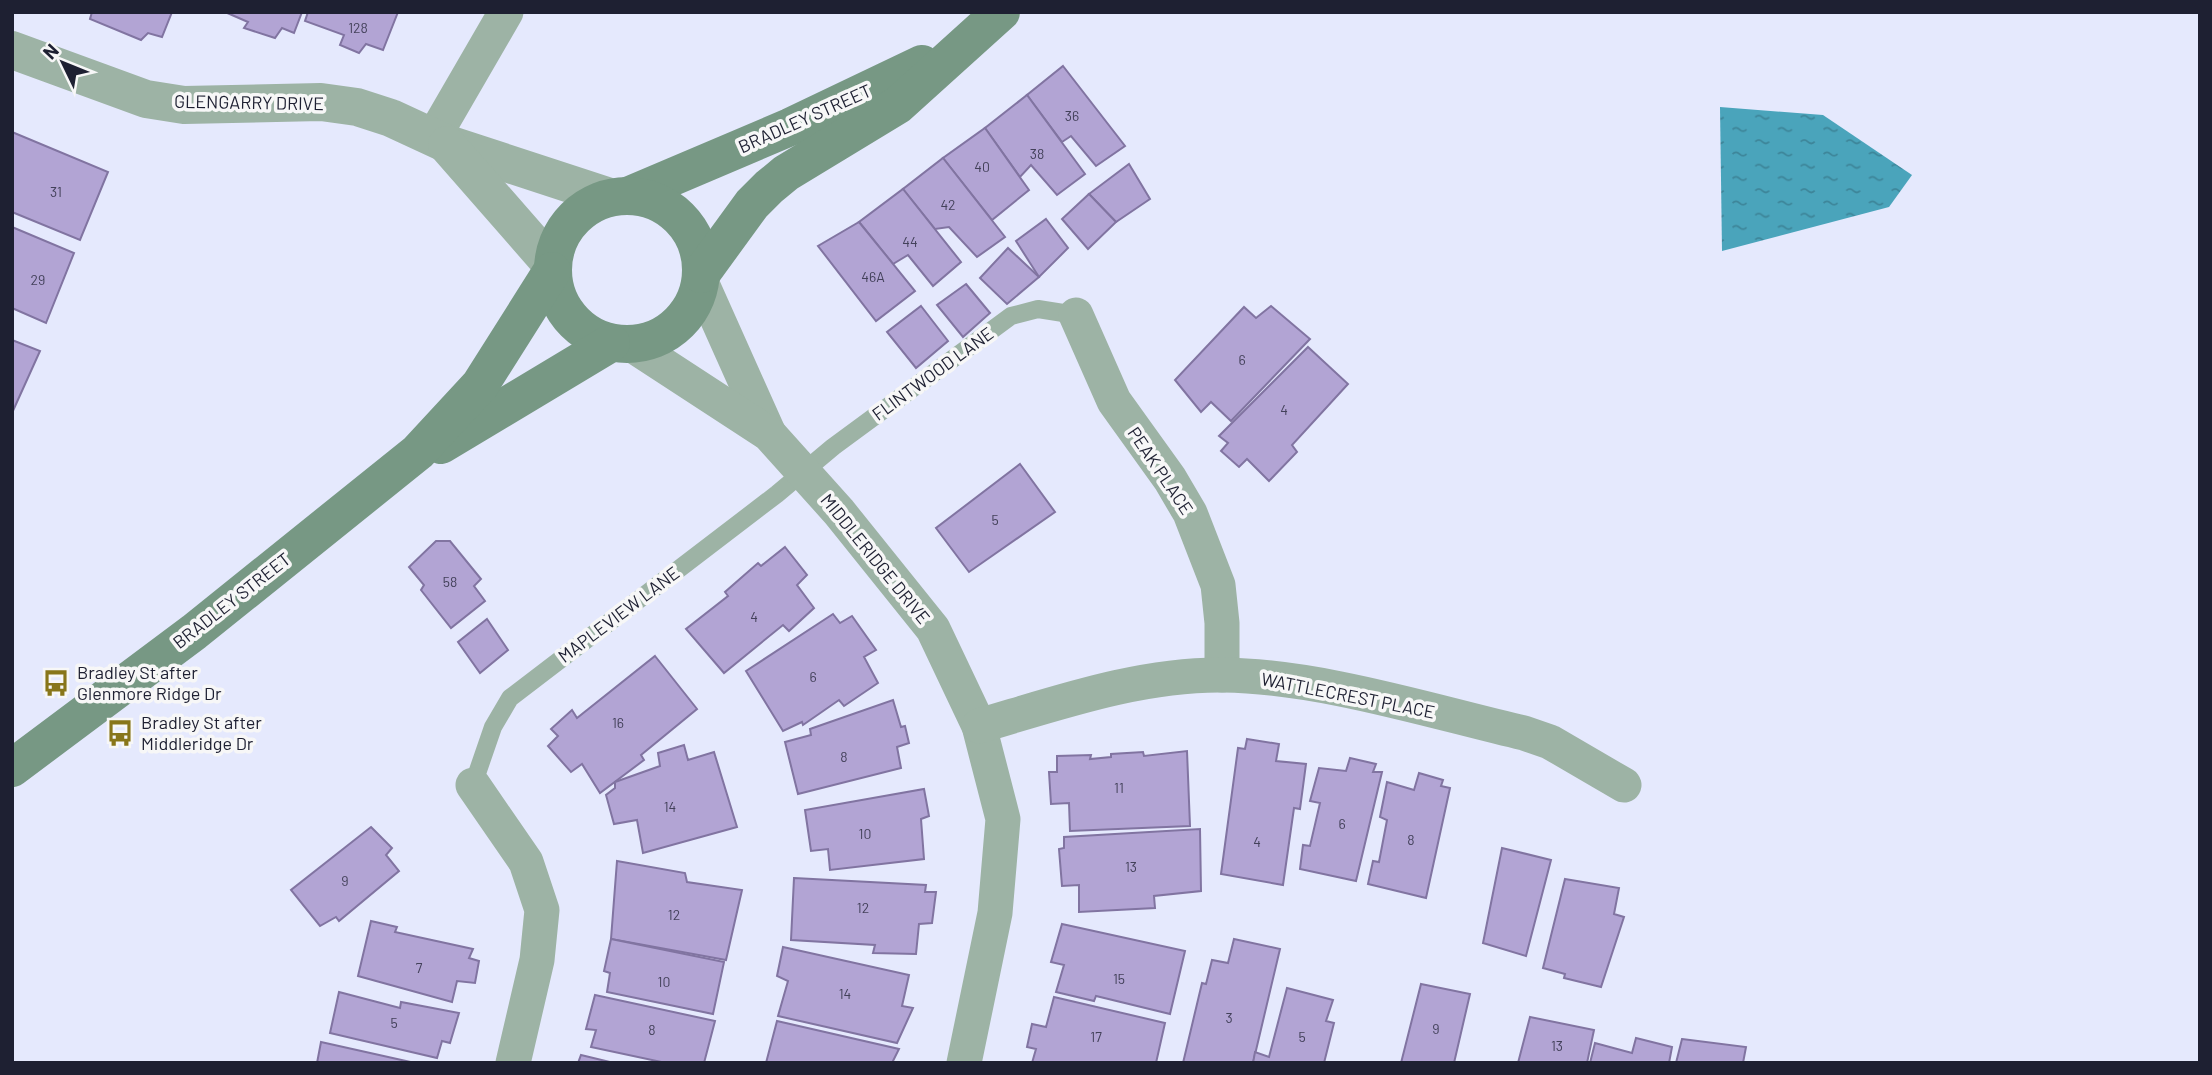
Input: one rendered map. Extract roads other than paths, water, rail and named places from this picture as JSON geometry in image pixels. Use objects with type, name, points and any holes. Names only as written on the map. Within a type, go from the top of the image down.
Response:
[{"type":"main road","name":"BRADLEY STREET","points":[[620,196],[835,106],[914,69],[989,23]]},
{"type":"main road","name":"BRADLEY STREET","points":[[701,278],[752,204],[769,187],[898,105],[989,23]]},
{"type":"main road","points":[[620,196],[662,204],[676,213],[696,241],[701,278],[696,298],[677,325],[648,341],[621,344],[593,336],[576,325],[555,291],[552,268],[558,242],[570,221],[595,202],[620,196]]},
{"type":"main road","name":"BRADLEY STREET","points":[[12,768],[194,632],[418,452],[480,385],[552,268]]},
{"type":"main road","name":"BRADLEY STREET","points":[[383,481],[621,344]]},
{"type":"street","points":[[439,141],[506,12]]},
{"type":"street","name":"GLENGARRY DRIVE","points":[[12,50],[146,99],[184,105],[321,102],[358,107],[391,118],[439,141],[620,196]]},
{"type":"street","name":"GLENGARRY DRIVE","points":[[439,141],[552,268]]},
{"type":"street","name":"MIDDLERIDGE DRIVE","points":[[701,278],[769,434],[839,512],[933,629],[979,726],[1003,819],[995,913],[964,1063]]},
{"type":"street","name":"PEAK PLACE","points":[[1076,316],[1114,401],[1170,479],[1197,531],[1218,585],[1222,623],[1222,675]]},
{"type":"street","name":"MIDDLERIDGE DRIVE","points":[[621,344],[769,434]]},
{"type":"street","name":"WATTLECREST PLACE","points":[[979,726],[1137,683],[1222,675],[1290,681],[1524,733],[1550,742],[1624,785]]},
{"type":"street","points":[[473,785],[526,862],[542,910],[537,960],[513,1063]]},
{"type":"lane","name":"FLINTWOOD LANE","points":[[802,472],[1011,316],[1038,309],[1076,316]]},
{"type":"lane","name":"MAPLEVIEW LANE","points":[[473,785],[493,727],[510,698],[802,472]]},
{"type":"water","points":[[1720,107],[1823,115],[1912,175],[1889,207],[1722,251]]},
{"type":"place","name":"Bradley St after Glenmore Ridge Dr","points":[[56,683]]},
{"type":"place","name":"Bradley St after Middleridge Dr","points":[[120,733]]}]
